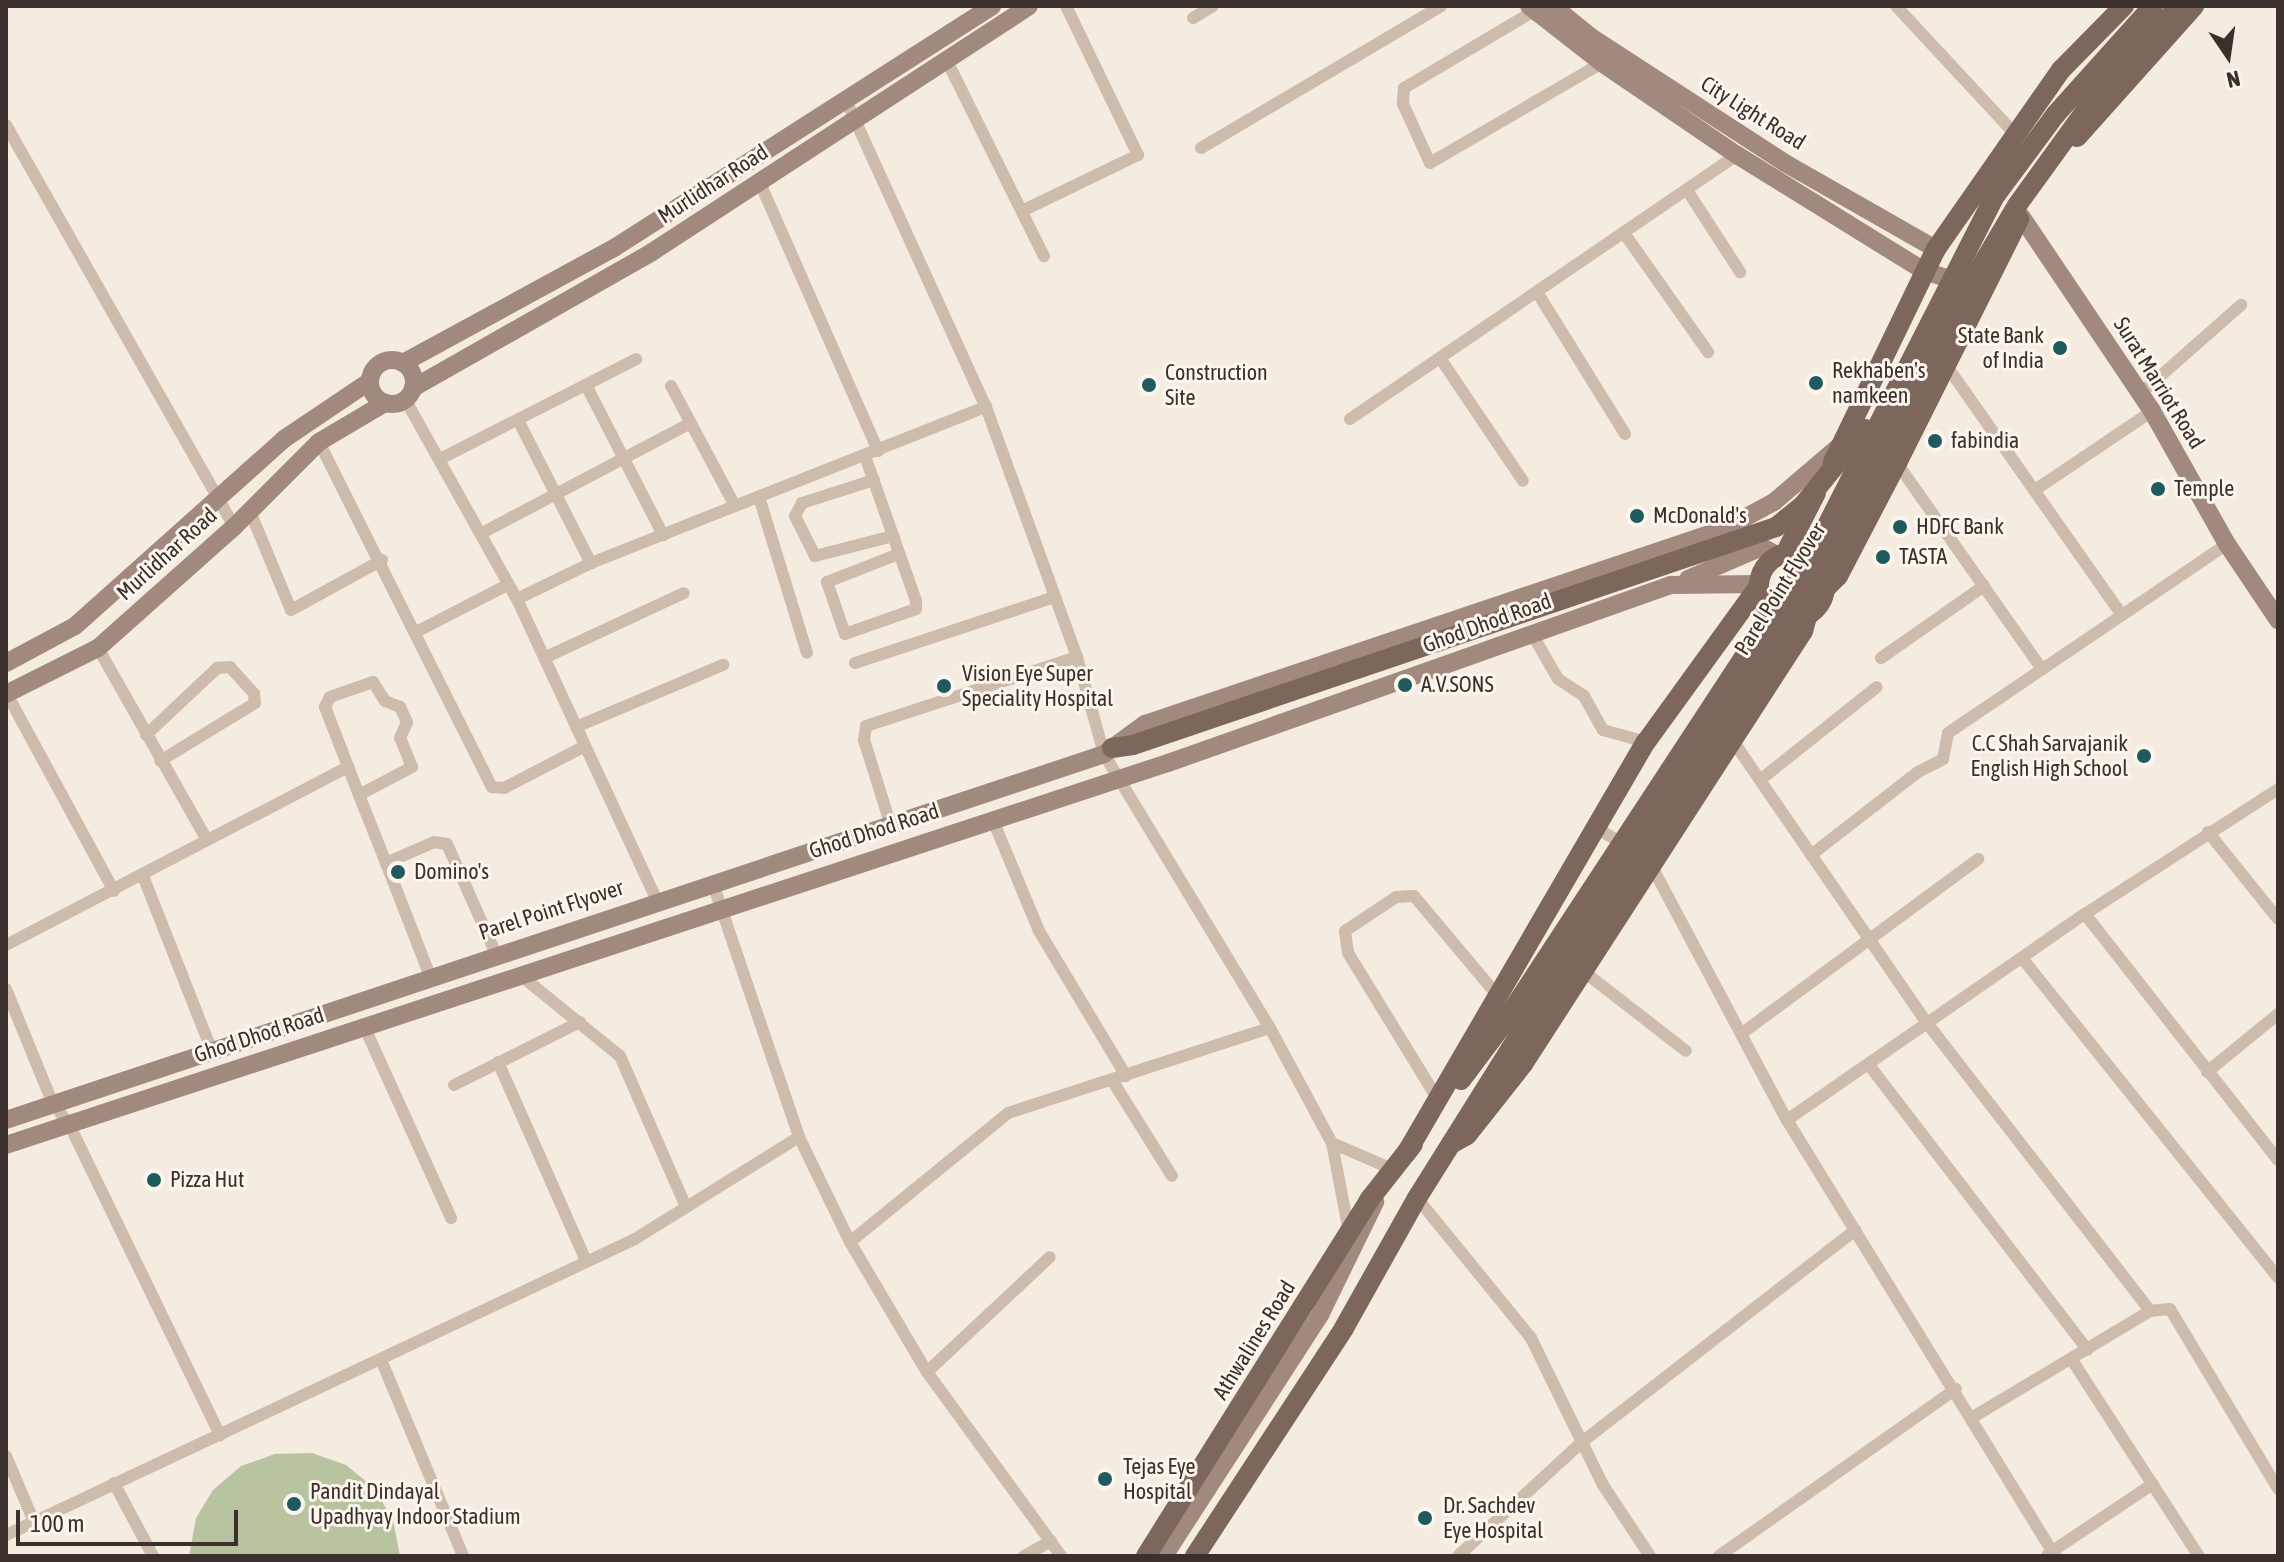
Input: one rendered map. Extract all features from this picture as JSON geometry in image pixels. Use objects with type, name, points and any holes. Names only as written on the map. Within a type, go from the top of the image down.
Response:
[{"type":"main road","name":"Murlidhar Road","points":[[403,363],[614,248],[992,6]]},
{"type":"main road","name":"Murlidhar Road","points":[[409,393],[605,280],[760,183],[1029,6]]},
{"type":"main road","points":[[1407,1152],[1599,829],[1646,742],[1759,585],[1766,566],[1782,555],[1842,444],[1936,249],[2061,70],[2124,6]]},
{"type":"main road","name":"Parel Point Flyover","points":[[1417,1198],[1451,1144],[1512,1028],[1815,549],[1995,196],[2056,114],[2153,6]]},
{"type":"main road","name":"Parel Point Flyover","points":[[1407,1152],[1512,1028],[1830,561],[1976,275],[2018,204],[2102,88],[2179,6]]},
{"type":"main road","points":[[1451,1144],[1467,1135],[1523,1064],[1650,861],[1803,631],[1807,617],[1822,602],[1826,588],[1838,576],[1901,455],[1944,362],[2021,216],[2079,135],[2194,6]]},
{"type":"main road","points":[[1545,7],[1602,63],[1737,155],[1924,271],[1982,289]]},
{"type":"main road","name":"City Light Road","points":[[1545,7],[1785,163],[1936,249]]},
{"type":"main road","name":"Surat Marriot Road","points":[[2021,216],[2152,411],[2227,544],[2278,620]]},
{"type":"main road","points":[[381,363],[403,363],[412,374],[409,393],[385,403],[374,395],[370,381],[381,363]]},
{"type":"main road","name":"Murlidhar Road","points":[[6,663],[75,626],[219,502],[284,439],[370,381]]},
{"type":"main road","points":[[1108,751],[1776,527],[1803,505],[1888,401]]},
{"type":"main road","name":"Murlidhar Road","points":[[7,694],[98,648],[234,527],[319,442],[385,403]]},
{"type":"main road","points":[[1842,444],[1901,455]]},
{"type":"main road","name":"Ghod Dhod Road","points":[[1108,751],[1145,724],[1724,529],[1774,502],[1842,444]]},
{"type":"main road","points":[[1682,583],[1762,547],[1815,562],[1826,588]]},
{"type":"main road","name":"Ghod Dhod Road","points":[[6,1145],[1118,777],[1531,632],[1682,583],[1759,585]]},
{"type":"main road","points":[[1759,585],[1774,615],[1807,617]]},
{"type":"main road","name":"Parel Point Flyover","points":[[6,1120],[1108,751]]},
{"type":"main road","name":"Athwalines Road","points":[[1146,1556],[1374,1193],[1407,1152]]},
{"type":"main road","points":[[1164,1556],[1320,1315],[1374,1209],[1374,1193]]},
{"type":"main road","points":[[1195,1556],[1344,1328],[1417,1198]]},
{"type":"street","points":[[1022,211],[1138,155],[1066,6]]},
{"type":"street","points":[[1193,18],[1213,6]]},
{"type":"street","points":[[1201,148],[1441,6]]},
{"type":"street","points":[[1896,6],[2015,134]]},
{"type":"street","points":[[1545,7],[1404,88],[1403,104],[1430,163],[1602,63]]},
{"type":"street","points":[[947,61],[1044,256]]},
{"type":"street","points":[[845,98],[986,407],[1118,777],[1270,1028],[1332,1143],[1349,1232]]},
{"type":"street","points":[[6,125],[234,527]]},
{"type":"street","points":[[1350,419],[1737,155]]},
{"type":"street","points":[[760,183],[878,451]]},
{"type":"street","points":[[1687,190],[1740,272]]},
{"type":"street","points":[[1624,233],[1708,352]]},
{"type":"street","points":[[1537,292],[1625,434]]},
{"type":"street","points":[[2140,394],[2241,305]]},
{"type":"street","points":[[1440,358],[1523,481]]},
{"type":"street","points":[[442,458],[636,359]]},
{"type":"street","points":[[1944,362],[2122,615]]},
{"type":"street","points":[[586,385],[663,535]]},
{"type":"street","points":[[671,386],[735,506]]},
{"type":"street","points":[[409,393],[517,599],[657,901]]},
{"type":"street","points":[[517,599],[591,563],[986,407]]},
{"type":"street","points":[[2035,490],[2152,411]]},
{"type":"street","points":[[518,420],[591,563]]},
{"type":"street","points":[[482,533],[685,426]]},
{"type":"street","points":[[319,442],[418,631],[492,787],[504,788],[585,746]]},
{"type":"street","points":[[1901,455],[1984,586],[2042,669]]},
{"type":"street","points":[[865,456],[893,536],[899,554],[916,609],[845,634],[827,582],[899,554]]},
{"type":"street","points":[[874,480],[802,503],[795,516],[815,556],[893,536]]},
{"type":"street","points":[[759,497],[807,653]]},
{"type":"street","points":[[249,509],[291,610],[382,560]]},
{"type":"street","points":[[1811,855],[1918,772],[1943,759],[1948,733],[2227,544]]},
{"type":"street","points":[[418,631],[509,584]]},
{"type":"street","points":[[1881,658],[1984,586]]},
{"type":"street","points":[[544,658],[684,593]]},
{"type":"street","points":[[855,663],[1054,597]]},
{"type":"street","points":[[1531,632],[1558,679],[1579,691],[1603,730],[1646,742]]},
{"type":"street","points":[[98,648],[206,838]]},
{"type":"street","points":[[891,826],[864,740],[866,726],[1077,657]]},
{"type":"street","points":[[576,727],[723,665]]},
{"type":"street","points":[[146,735],[217,668],[230,667],[254,694],[255,703],[249,708],[160,761]]},
{"type":"street","points":[[359,795],[412,767],[400,738],[407,722],[396,703],[385,701],[373,682],[325,701],[348,767],[430,976]]},
{"type":"street","points":[[1760,780],[1877,687]]},
{"type":"street","points":[[7,694],[114,891]]},
{"type":"street","points":[[1731,738],[1927,1023],[2150,1311]]},
{"type":"street","points":[[6,945],[143,876],[206,838],[348,767]]},
{"type":"street","points":[[1787,1120],[2085,914],[2278,789]]},
{"type":"street","points":[[992,818],[1039,931],[1126,1076]]},
{"type":"street","points":[[1599,829],[1650,861],[1787,1120],[1973,1417],[2051,1555],[2153,1484]]},
{"type":"street","points":[[2208,832],[2278,919]]},
{"type":"street","points":[[386,863],[434,842],[447,844],[496,954]]},
{"type":"street","points":[[1741,1034],[1978,859]]},
{"type":"street","points":[[143,876],[212,1051]]},
{"type":"street","points":[[713,884],[799,1137],[850,1242],[927,1372],[1061,1556]]},
{"type":"street","points":[[1437,1098],[1348,953],[1345,931],[1396,897],[1414,896],[1498,996]]},
{"type":"street","points":[[2085,914],[2278,1160]]},
{"type":"street","points":[[2022,958],[2278,1278]]},
{"type":"street","points":[[1583,971],[1686,1051]]},
{"type":"street","points":[[519,974],[580,1022],[628,1068],[686,1207]]},
{"type":"street","points":[[6,989],[53,1104],[69,1124],[220,1435]]},
{"type":"street","points":[[2207,1072],[2278,1014]]},
{"type":"street","points":[[454,1085],[580,1022]]},
{"type":"street","points":[[364,1026],[451,1218]]},
{"type":"street","points":[[850,1242],[1000,1118],[1270,1028]]},
{"type":"street","points":[[498,1062],[586,1261]]},
{"type":"street","points":[[1869,1065],[2088,1350]]},
{"type":"street","points":[[1112,1080],[1172,1176]]},
{"type":"street","points":[[6,1535],[382,1362],[586,1261],[686,1207],[799,1137]]},
{"type":"street","points":[[1332,1143],[1392,1169]]},
{"type":"street","points":[[1417,1198],[1531,1338],[1603,1485],[1650,1556]]},
{"type":"street","points":[[1458,1556],[1582,1442],[1855,1230]]},
{"type":"street","points":[[927,1372],[1050,1257]]},
{"type":"street","points":[[1973,1417],[2150,1311],[2170,1309],[2278,1489]]},
{"type":"street","points":[[2072,1360],[2199,1556]]},
{"type":"street","points":[[382,1362],[463,1556]]},
{"type":"street","points":[[1719,1556],[1956,1389]]},
{"type":"street","points":[[6,1456],[34,1522]]},
{"type":"street","points":[[114,1483],[153,1556]]},
{"type":"street","points":[[1024,1556],[1051,1541]]},
{"type":"green space","name":"Pandit Dindayal Upadhyay Indoor Stadium","points":[[312,1453],[346,1465],[374,1488],[393,1520],[400,1556],[189,1556],[196,1518],[213,1490],[241,1466],[275,1454]]},
{"type":"place","name":"State Bank of India","points":[[2060,348]]},
{"type":"place","name":"Rekhaben's namkeen","points":[[1816,383]]},
{"type":"place","name":"Construction Site","points":[[1149,385]]},
{"type":"place","name":"fabindia","points":[[1935,441]]},
{"type":"place","name":"Temple","points":[[2158,489]]},
{"type":"place","name":"McDonald's","points":[[1637,516]]},
{"type":"place","name":"HDFC Bank","points":[[1900,527]]},
{"type":"place","name":"TASTA","points":[[1883,557]]},
{"type":"place","name":"A.V.SONS","points":[[1405,685]]},
{"type":"place","name":"Vision Eye Super Speciality Hospital","points":[[944,686]]},
{"type":"place","name":"C.C Shah Sarvajanik English High School","points":[[2144,756]]},
{"type":"place","name":"Domino's","points":[[398,872]]},
{"type":"place","name":"Pizza Hut","points":[[154,1180]]},
{"type":"place","name":"Tejas Eye Hospital","points":[[1105,1479]]},
{"type":"place","name":"Pandit Dindayal Upadhyay Indoor Stadium","points":[[294,1504]]},
{"type":"place","name":"Dr. Sachdev Eye Hospital","points":[[1425,1518]]}]
